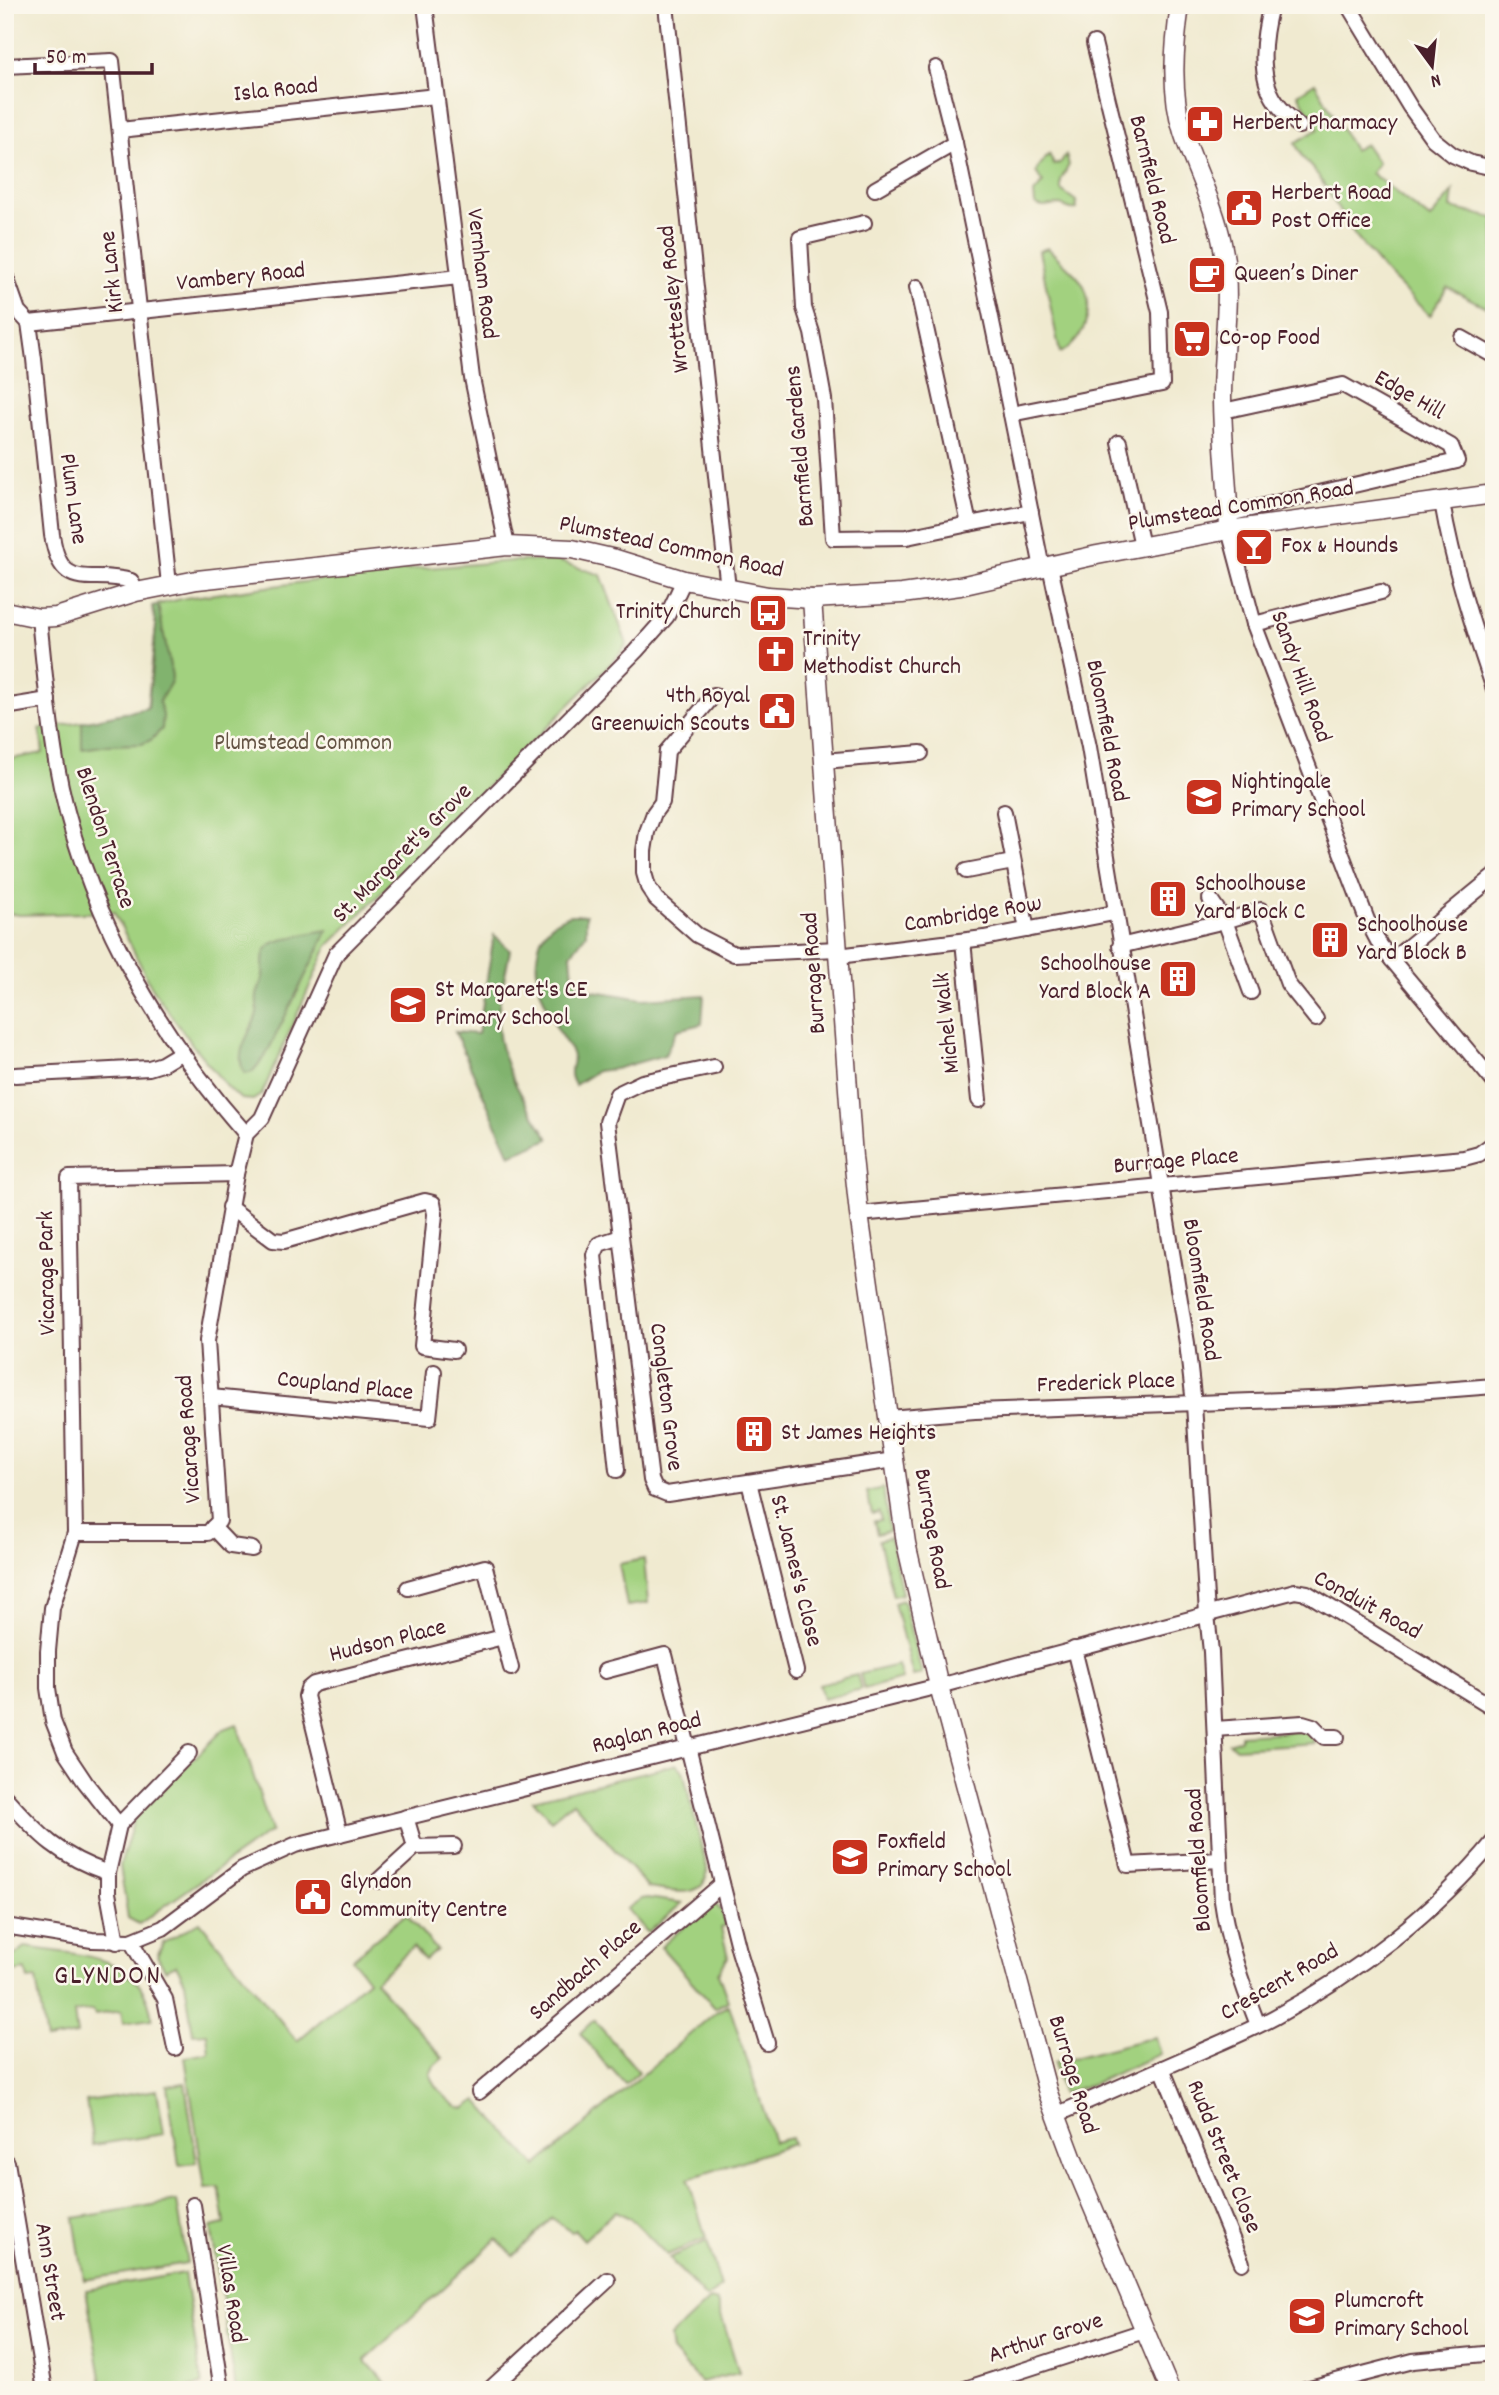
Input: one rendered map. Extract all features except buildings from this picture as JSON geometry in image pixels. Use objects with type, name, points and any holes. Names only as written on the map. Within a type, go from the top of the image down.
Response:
[{"type":"street","name":"Vernham Road","points":[[425,5],[472,378],[507,545]]},
{"type":"street","name":"Wrottesley Road","points":[[666,5],[728,589]]},
{"type":"street","points":[[1180,5],[1176,32],[1175,80],[1178,112],[1212,208],[1226,270],[1223,411],[1229,522]]},
{"type":"street","points":[[1271,5],[1263,60],[1267,85],[1276,103],[1299,126]]},
{"type":"street","points":[[1348,5],[1410,107],[1433,139],[1453,155],[1471,163],[1494,168]]},
{"type":"street","name":"Barnfield Road","points":[[1011,414],[1162,384],[1160,312],[1094,43]]},
{"type":"street","name":"Kirk Lane","points":[[5,66],[112,61],[169,584]]},
{"type":"street","points":[[936,68],[955,143],[1031,512],[1046,567]]},
{"type":"street","name":"Isla Road","points":[[120,130],[436,96]]},
{"type":"street","points":[[875,189],[955,143]]},
{"type":"street","name":"Barnfield Gardens","points":[[864,223],[800,238],[804,308],[812,333],[824,399],[832,538],[907,537],[1031,512]]},
{"type":"street","name":"Plum Lane","points":[[5,274],[18,311],[29,323],[51,535],[59,563],[79,577],[118,577],[131,581],[136,592]]},
{"type":"street","name":"Vambery Road","points":[[29,323],[459,277]]},
{"type":"street","points":[[917,287],[969,524]]},
{"type":"street","points":[[1462,338],[1494,356]]},
{"type":"street","name":"Edge Hill","points":[[1223,411],[1343,385],[1451,446],[1457,461],[1255,508],[1229,522]]},
{"type":"street","points":[[1119,442],[1142,547]]},
{"type":"street","name":"Plumstead Common Road","points":[[5,611],[39,618],[55,617],[169,584],[507,545],[572,549],[684,580],[768,596],[812,599],[902,594],[960,586],[1142,547],[1229,522],[1442,502],[1494,494]]},
{"type":"street","points":[[1442,502],[1460,584],[1494,689]]},
{"type":"street","name":"Sandy Hill Road","points":[[1229,522],[1254,624],[1367,920],[1380,945],[1494,1082]]},
{"type":"street","name":"Bloomfield Road","points":[[1046,567],[1088,747],[1187,1343],[1194,1404],[1226,1930],[1258,2025]]},
{"type":"street","name":"St. Margaret's Grove","points":[[229,1207],[246,1134],[262,1118],[336,954],[636,651],[667,615],[684,580]]},
{"type":"street","points":[[1254,624],[1381,593]]},
{"type":"street","name":"Burrage Road","points":[[812,599],[859,1214],[906,1543],[939,1686],[1040,2067],[1056,2115],[1170,2390]]},
{"type":"street","name":"Blendon Terrace","points":[[39,618],[56,762],[69,813],[100,907],[145,997],[181,1052],[246,1134]]},
{"type":"street","name":"Cambridge Row","points":[[714,695],[667,751],[662,802],[654,813],[647,832],[644,873],[648,887],[656,899],[697,935],[734,954],[838,953],[963,941],[1114,913]]},
{"type":"street","points":[[5,707],[48,700]]},
{"type":"street","points":[[823,761],[921,753]]},
{"type":"street","points":[[1004,812],[1027,930]]},
{"type":"street","points":[[966,871],[1013,862]]},
{"type":"street","points":[[1392,960],[1492,878]]},
{"type":"street","points":[[1210,899],[1224,921],[1251,992]]},
{"type":"street","points":[[1120,946],[1261,910],[1288,984],[1316,1019]]},
{"type":"street","name":"Michel Walk","points":[[963,941],[979,1100]]},
{"type":"street","points":[[15,1075],[149,1068],[162,1064],[181,1052]]},
{"type":"street","name":"Congleton Grove","points":[[714,1068],[642,1082],[617,1094],[607,1122],[651,1480],[655,1489],[667,1494],[894,1460]]},
{"type":"street","name":"Burrage Place","points":[[859,1214],[1464,1158],[1479,1154],[1494,1143]]},
{"type":"street","name":"Vicarage Park","points":[[75,1533],[69,1178],[236,1174]]},
{"type":"street","points":[[229,1207],[273,1240],[284,1241],[425,1201],[433,1203],[435,1214],[422,1346],[454,1350]]},
{"type":"street","name":"Vicarage Road","points":[[75,1533],[208,1533],[219,1521],[207,1341],[229,1207]]},
{"type":"street","points":[[617,1470],[594,1255],[599,1244],[621,1237]]},
{"type":"street","name":"Coupland Place","points":[[211,1397],[429,1418],[434,1372]]},
{"type":"street","name":"Frederick Place","points":[[888,1418],[975,1411],[1339,1398],[1494,1386]]},
{"type":"street","name":"St. James's Close","points":[[749,1482],[796,1671]]},
{"type":"street","points":[[213,1527],[231,1546],[252,1549]]},
{"type":"street","points":[[75,1533],[52,1608],[48,1688],[53,1721],[65,1752],[119,1825]]},
{"type":"street","name":"Hudson Place","points":[[408,1588],[485,1567],[511,1668]]},
{"type":"street","name":"Conduit Road","points":[[1207,1614],[1282,1593],[1307,1593],[1494,1708]]},
{"type":"street","name":"Raglan Road","points":[[124,1942],[163,1928],[242,1869],[295,1845],[939,1686],[1207,1614]]},
{"type":"street","name":"Hudson Place","points":[[340,1833],[306,1696],[308,1689],[314,1684],[503,1637]]},
{"type":"street","points":[[1074,1649],[1128,1865],[1220,1860]]},
{"type":"street","points":[[606,1671],[666,1654],[722,1884],[766,2043]]},
{"type":"street","points":[[1215,1729],[1303,1723],[1313,1726],[1324,1737],[1337,1737]]},
{"type":"street","points":[[175,2048],[164,1999],[124,1942],[108,1893],[108,1873],[119,1825],[189,1753]]},
{"type":"street","points":[[5,1797],[37,1833],[57,1849],[79,1863],[108,1873]]},
{"type":"street","points":[[406,1817],[415,1847]]},
{"type":"street","name":"Crescent Road","points":[[1056,2115],[1258,2025],[1318,1993],[1424,1913],[1470,1870],[1494,1841]]},
{"type":"street","points":[[378,1881],[415,1847],[454,1846]]},
{"type":"street","name":"Sandbach Place","points":[[479,2092],[722,1884]]},
{"type":"street","points":[[5,1926],[92,1940],[124,1942]]},
{"type":"street","name":"Rudd Street Close","points":[[1162,2068],[1242,2263]]},
{"type":"street","name":"Ann Street","points":[[7,2162],[45,2390]]},
{"type":"street","name":"Villas Road","points":[[193,2205],[222,2390]]},
{"type":"street","points":[[489,2390],[608,2280]]},
{"type":"street","name":"Arthur Grove","points":[[962,2390],[1144,2331]]},
{"type":"street","points":[[1302,2390],[1413,2361],[1494,2353]]},
{"type":"green space","points":[[1315,83],[1354,150],[1365,144],[1378,163],[1371,173],[1430,219],[1453,191],[1451,208],[1494,218],[1494,311],[1447,287],[1430,316],[1389,276],[1355,236],[1295,143],[1318,129],[1298,94]]},
{"type":"green space","points":[[1049,154],[1054,165],[1061,163],[1066,155],[1069,165],[1061,180],[1061,190],[1076,201],[1077,209],[1059,205],[1041,207],[1035,204],[1034,193],[1043,183],[1036,172]]},
{"type":"green space","points":[[1048,248],[1080,280],[1088,300],[1082,331],[1069,347],[1060,353],[1039,251]]},
{"type":"green space","name":"Plumstead Common","points":[[511,561],[558,561],[601,575],[627,644],[327,947],[262,1094],[253,1100],[241,1099],[228,1088],[194,1047],[153,990],[114,912],[20,915],[5,913],[5,760],[43,753],[40,729],[147,708],[156,626],[152,606],[185,598],[378,572]]},
{"type":"green space","points":[[158,605],[172,676],[159,702],[163,715],[162,729],[151,740],[142,744],[82,749],[82,722],[148,708],[156,626],[152,606]]},
{"type":"green space","points":[[571,915],[586,915],[586,934],[571,954],[573,978],[588,990],[643,999],[704,995],[702,1024],[677,1030],[665,1055],[615,1069],[597,1071],[575,1085],[571,1075],[572,1053],[543,998],[536,965],[540,942],[545,932],[556,921]]},
{"type":"green space","points":[[328,930],[265,1057],[252,1072],[245,1074],[242,1050],[257,1013],[265,952],[270,945],[280,941]]},
{"type":"green space","points":[[494,935],[510,950],[498,1017],[504,1056],[516,1085],[549,1139],[510,1155],[455,1032],[478,1034]]},
{"type":"green space","points":[[883,1488],[889,1531],[877,1534],[874,1521],[881,1520],[879,1512],[872,1514],[867,1492]]},
{"type":"green space","points":[[890,1537],[902,1594],[893,1596],[879,1540]]},
{"type":"green space","points":[[644,1559],[648,1603],[627,1606],[619,1564]]},
{"type":"green space","points":[[903,1600],[922,1674],[913,1676],[894,1603]]},
{"type":"green space","points":[[898,1665],[902,1679],[864,1689],[860,1674]]},
{"type":"green space","points":[[857,1675],[861,1689],[823,1699],[819,1684]]},
{"type":"green space","points":[[237,1724],[271,1831],[139,1924],[128,1918],[120,1866],[135,1816],[224,1729]]},
{"type":"green space","points":[[1302,1731],[1312,1735],[1315,1743],[1236,1748],[1229,1743],[1240,1739],[1240,1735]]},
{"type":"green space","points":[[677,1764],[683,1771],[707,1869],[706,1879],[694,1890],[676,1892],[648,1888],[573,1802],[551,1820],[533,1800]]},
{"type":"green space","points":[[641,1899],[682,1903],[648,1933],[627,1909]]},
{"type":"green space","points":[[708,1905],[716,1905],[722,1911],[725,1926],[721,1928],[728,1957],[718,1973],[728,2001],[715,2008],[661,1947]]},
{"type":"green space","points":[[406,1914],[437,1950],[425,1960],[413,1947],[375,1981],[443,2058],[430,2074],[445,2096],[455,2105],[465,2108],[477,2100],[536,2166],[717,2011],[729,2005],[774,2142],[791,2138],[793,2144],[688,2179],[706,2238],[667,2255],[630,2218],[615,2211],[584,2240],[575,2230],[572,2232],[552,2218],[514,2256],[497,2239],[365,2360],[392,2390],[236,2390],[211,2227],[225,2224],[219,2187],[205,2188],[185,2057],[209,2053],[207,2033],[193,2034],[185,1982],[176,1965],[165,1970],[157,1956],[163,1943],[200,1922],[297,2041],[368,1980],[352,1959]]},
{"type":"green space","points":[[25,1947],[86,1956],[122,1969],[136,1981],[146,1997],[152,2019],[123,2023],[121,2011],[95,2015],[93,2010],[74,2013],[77,2035],[46,2040],[36,1979],[28,1980],[26,1970],[5,1973],[5,1963]]},
{"type":"green space","points":[[594,2020],[639,2072],[625,2084],[580,2033]]},
{"type":"green space","points":[[1155,2037],[1160,2054],[1062,2094],[1054,2063]]},
{"type":"green space","points":[[185,2083],[197,2163],[179,2165],[167,2086]]},
{"type":"green space","points":[[157,2090],[164,2134],[93,2145],[86,2101]]},
{"type":"green space","points":[[177,2201],[187,2263],[84,2280],[74,2218]]},
{"type":"green space","points":[[707,2241],[721,2287],[706,2298],[669,2258]]},
{"type":"green space","points":[[184,2273],[202,2385],[176,2390],[103,2390],[86,2290]]},
{"type":"green space","points":[[709,2300],[717,2302],[739,2373],[700,2382],[672,2351],[670,2337]]},
{"type":"place","name":"Herbert Pharmacy","points":[[1205,124]]},
{"type":"place","name":"Herbert Road Post Office","points":[[1244,208]]},
{"type":"place","name":"Queen’s Diner","points":[[1207,275]]},
{"type":"place","name":"Co-op Food","points":[[1192,339]]},
{"type":"place","name":"Fox & Hounds","points":[[1254,547]]},
{"type":"place","name":"Trinity Church","points":[[768,613]]},
{"type":"place","name":"Trinity Methodist Church","points":[[776,654]]},
{"type":"place","name":"4th Royal Greenwich Scouts","points":[[777,711]]},
{"type":"place","name":"Nightingale Primary School","points":[[1204,797]]},
{"type":"place","name":"Schoolhouse Yard Block C","points":[[1168,899]]},
{"type":"place","name":"Schoolhouse Yard Block B","points":[[1330,940]]},
{"type":"place","name":"Schoolhouse Yard Block A","points":[[1178,979]]},
{"type":"place","name":"St Margaret's CE Primary School","points":[[408,1005]]},
{"type":"place","name":"St James Heights","points":[[754,1434]]},
{"type":"place","name":"Foxfield Primary School","points":[[850,1857]]},
{"type":"place","name":"Glyndon Community Centre","points":[[313,1897]]},
{"type":"place","name":"Plumcroft Primary School","points":[[1307,2316]]},
{"type":"district","name":"GLYNDON","points":[[108,1978]]}]
